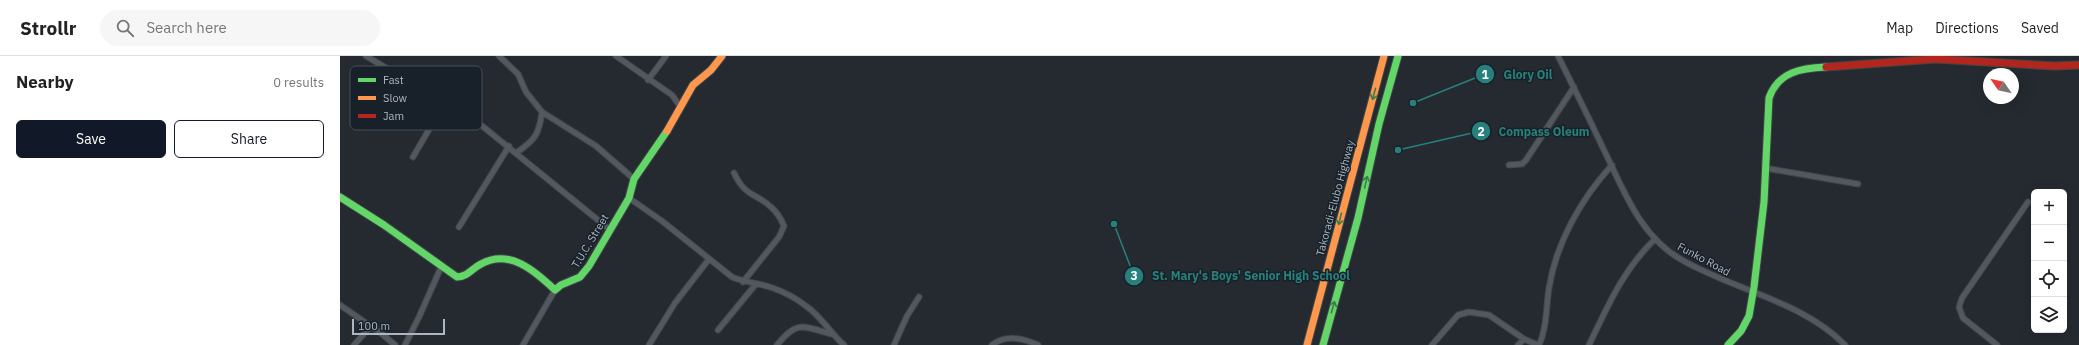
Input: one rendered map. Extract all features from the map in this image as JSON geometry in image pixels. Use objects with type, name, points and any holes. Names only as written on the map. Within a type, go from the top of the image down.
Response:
[{"type":"main road","points":[[634,179],[662,140],[693,85],[711,70],[722,56]]},
{"type":"main road","name":"Takoradi-Elubo Highway","points":[[1307,345],[1384,56]]},
{"type":"main road","points":[[1323,345],[1358,218],[1379,124],[1398,56]]},
{"type":"main road","points":[[1728,345],[1740,331],[1749,316],[1764,202],[1771,92],[1773,87],[1787,75],[1807,68],[1841,67],[1934,59],[2054,66],[2079,65]]},
{"type":"main road","name":"T.U.C. Street","points":[[554,290],[580,277],[589,266],[609,229],[629,198],[634,179]]},
{"type":"main road","points":[[340,197],[442,265],[457,277],[465,277],[472,273],[479,264],[494,257],[509,259],[524,264],[534,271],[554,290]]},
{"type":"street","points":[[366,56],[383,66]]},
{"type":"street","points":[[499,56],[509,63],[518,74],[532,102],[542,112],[596,146],[634,179]]},
{"type":"street","points":[[509,56],[509,63]]},
{"type":"street","points":[[616,56],[648,80],[672,95],[680,106]]},
{"type":"street","points":[[648,80],[666,56]]},
{"type":"street","name":"Funko Road","points":[[1558,56],[1612,165],[1630,206],[1655,239],[1682,260],[1806,317],[1827,330],[1845,345]]},
{"type":"street","points":[[1508,166],[1522,164],[1526,160],[1574,87]]},
{"type":"street","points":[[516,153],[531,143],[538,134],[542,112]]},
{"type":"street","points":[[482,126],[609,229]]},
{"type":"street","points":[[413,157],[429,130]]},
{"type":"street","points":[[459,227],[508,146]]},
{"type":"street","points":[[1432,345],[1458,315],[1463,312],[1489,315],[1524,339],[1538,345],[1544,335],[1552,273],[1566,233],[1587,197],[1612,165]]},
{"type":"street","points":[[1765,168],[1858,184]]},
{"type":"street","points":[[734,173],[740,184],[747,192],[772,208],[784,226],[779,237],[743,282]]},
{"type":"street","points":[[629,198],[662,221],[732,277],[743,282],[773,288],[806,306],[824,323],[831,334],[844,345]]},
{"type":"street","points":[[1997,345],[1963,318],[1959,307],[1962,298],[2028,202]]},
{"type":"street","points":[[1589,345],[1611,298],[1636,261],[1655,239]]},
{"type":"street","points":[[649,345],[675,303],[709,259]]},
{"type":"street","points":[[405,345],[420,317],[442,265]]},
{"type":"street","points":[[718,330],[756,284]]},
{"type":"street","points":[[523,345],[554,290]]},
{"type":"street","points":[[894,345],[907,316],[919,297]]},
{"type":"street","points":[[340,305],[371,326],[395,345]]},
{"type":"street","points":[[354,345],[371,326]]},
{"type":"street","points":[[777,345],[788,332],[801,326],[831,334]]},
{"type":"street","points":[[992,345],[1004,339],[1015,338],[1038,345]]},
{"type":"street","points":[[1518,345],[1524,339]]},
{"type":"traffic: fast","points":[[1323,345],[1358,218],[1379,124],[1398,56]]},
{"type":"traffic: fast","points":[[1728,345],[1741,331],[1749,316],[1754,287],[1764,202],[1769,98],[1773,89],[1784,77],[1799,70],[1826,67]]},
{"type":"traffic: fast","points":[[340,197],[384,225],[457,277],[467,274],[481,264],[491,260],[511,260],[530,269],[555,290],[561,285],[580,277],[589,266],[629,198],[634,179],[667,131]]},
{"type":"traffic: slow","points":[[667,131],[693,85],[711,70],[722,56]]},
{"type":"traffic: slow","points":[[1307,345],[1384,56]]},
{"type":"traffic: jam","points":[[1826,67],[1935,59],[2054,66],[2079,65]]},
{"type":"place","name":"Glory Oil","points":[[1413,103]]},
{"type":"place","name":"Compass Oleum","points":[[1398,150]]},
{"type":"place","name":"St. Mary's Boys' Senior High School","points":[[1114,224]]}]
